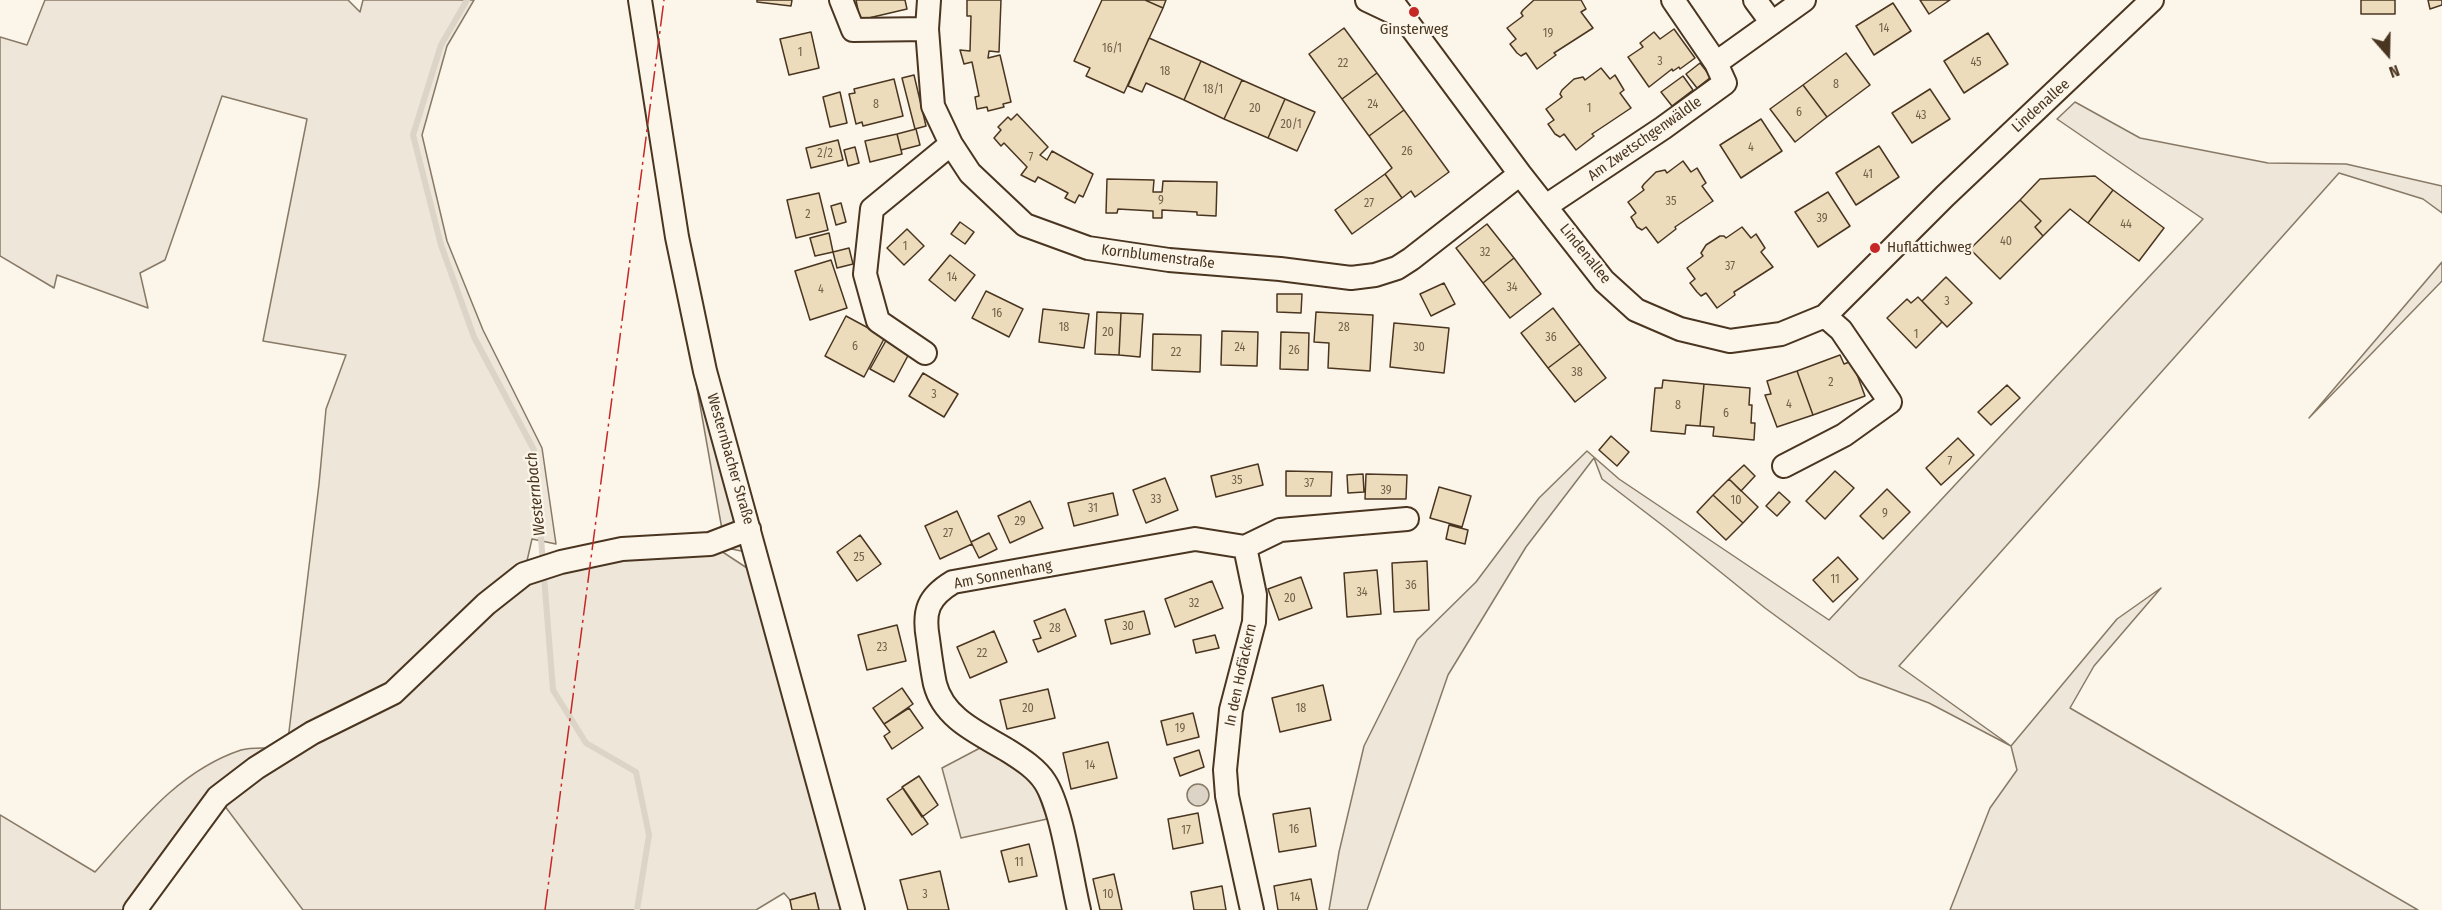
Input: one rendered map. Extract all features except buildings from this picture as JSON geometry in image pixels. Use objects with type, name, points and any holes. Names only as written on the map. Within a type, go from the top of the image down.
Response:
[{"type":"street","name":"Westernbacher Straße","points":[[640,0],[678,237],[700,348],[853,910]]},
{"type":"street","points":[[841,0],[853,30],[927,29]]},
{"type":"street","name":"Kornblumenstraße","points":[[929,0],[927,29],[933,106],[951,144],[970,173],[1025,225],[1088,248],[1169,260],[1280,269],[1351,278],[1375,275],[1396,268],[1420,252],[1520,174]]},
{"type":"street","name":"Lindenallee","points":[[1367,0],[1398,9],[1520,174],[1604,281],[1636,310],[1680,329],[1730,340],[1781,334],[1825,316],[1936,204],[2152,0]]},
{"type":"street","name":"Am Zwetschgenwäldle","points":[[1546,206],[1663,128],[1725,83],[1716,63],[1673,0]]},
{"type":"street","points":[[1755,0],[1772,23]]},
{"type":"street","points":[[1716,63],[1804,0]]},
{"type":"street","points":[[925,353],[878,321],[865,274],[872,209],[951,144]]},
{"type":"street","points":[[1784,466],[1844,435],[1890,402],[1841,330],[1825,316]]},
{"type":"street","points":[[1245,547],[1280,530],[1407,519]]},
{"type":"street","points":[[135,910],[218,797],[256,768],[312,733],[393,693],[486,604],[524,574],[561,562],[622,549],[710,544],[749,529]]},
{"type":"street","name":"Am Sonnenhang","points":[[1079,910],[1055,807],[1045,782],[1031,766],[957,721],[944,704],[936,686],[925,621],[929,604],[939,591],[953,582],[1195,539],[1245,547]]},
{"type":"street","name":"In den Hofäckern","points":[[1245,547],[1255,595],[1254,622],[1231,710],[1225,770],[1227,796],[1252,910]]},
{"type":"shaded area","points":[[45,0],[348,0],[360,12],[363,0],[474,0],[447,46],[422,135],[447,241],[483,330],[542,448],[556,544],[532,539],[524,574],[723,535],[668,224],[677,237],[756,554],[712,545],[750,570],[845,910],[819,910],[815,893],[790,900],[784,893],[756,910],[303,910],[218,797],[135,910],[0,910],[0,815],[95,872],[160,801],[198,771],[218,759],[241,750],[287,748],[326,409],[346,355],[263,341],[307,119],[222,96],[165,260],[140,273],[148,308],[57,275],[54,288],[0,256],[0,37],[27,45]]},
{"type":"shaded area","points":[[2075,102],[2140,138],[2268,163],[2346,164],[2442,186],[2442,213],[2423,199],[2339,173],[1899,666],[2011,746],[1929,703],[1859,677],[1765,608],[1602,479],[1594,458],[1526,547],[1448,675],[1367,910],[1329,910],[1339,852],[1364,746],[1417,640],[1476,582],[1539,498],[1587,451],[1619,479],[1829,620],[2203,219],[2057,119]]},
{"type":"shaded area","points":[[2442,262],[2442,281],[2309,418]]},
{"type":"shaded area","points":[[2161,588],[2094,666],[2070,708],[2418,910],[1950,910],[1990,808],[2017,770],[2011,746],[2117,619]]},
{"type":"shaded area","points":[[980,748],[1021,771],[1036,788],[1047,819],[961,838],[942,768]]},
{"type":"shaded area","points":[[1198,784],[1206,787],[1209,795],[1206,803],[1198,806],[1190,803],[1187,795],[1190,787]]},
{"type":"waterway","name":"Westernbach","points":[[467,0],[441,45],[413,135],[441,245],[474,337],[534,450],[553,690],[586,743],[636,772],[649,835],[637,910]]},
{"type":"power","points":[[545,910],[664,0]]},
{"type":"place","name":"Ginsterweg","points":[[1414,12]]},
{"type":"place","name":"Huflattichweg","points":[[1875,248]]}]
